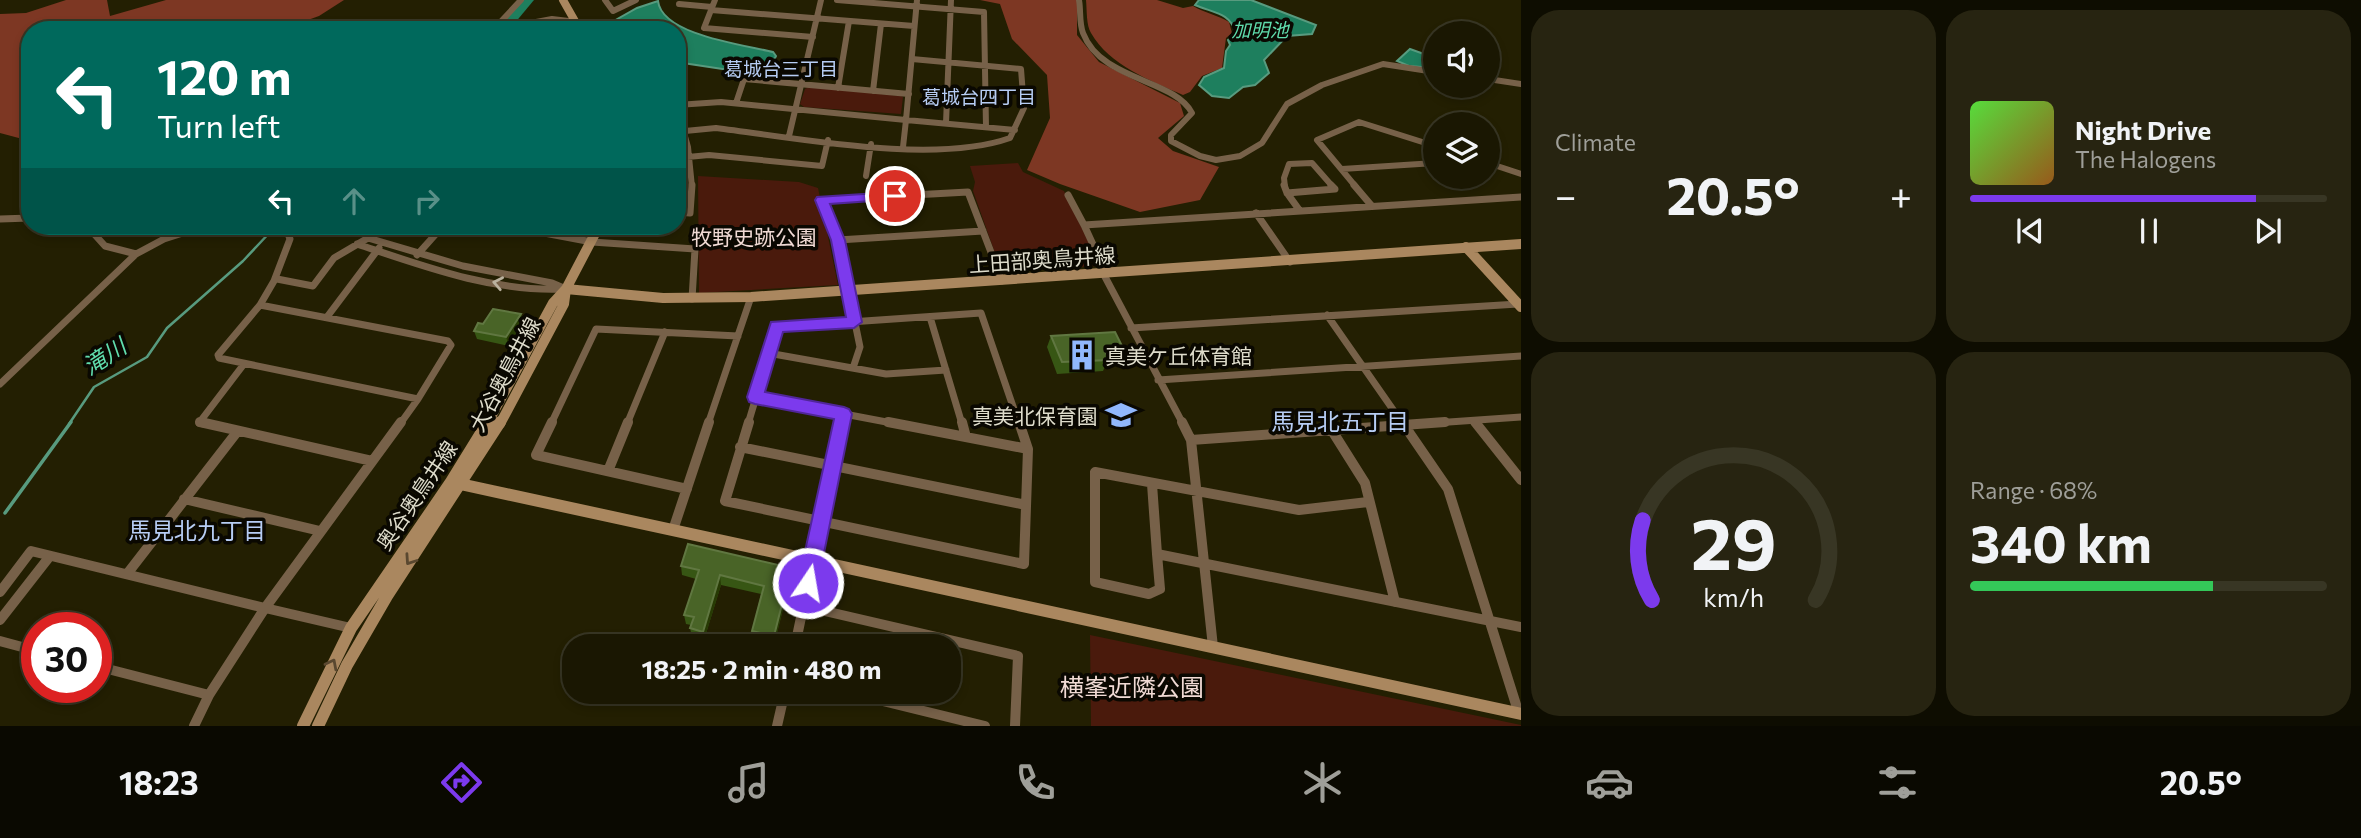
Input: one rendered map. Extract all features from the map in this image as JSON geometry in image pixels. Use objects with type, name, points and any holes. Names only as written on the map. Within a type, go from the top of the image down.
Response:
[{"type":"street","points":[[504,21],[521,0]]},
{"type":"street","points":[[563,0],[575,21]]},
{"type":"street","points":[[605,0],[613,11],[636,0]]},
{"type":"street","points":[[715,0],[704,28],[813,37]]},
{"type":"street","points":[[789,136],[821,0]]},
{"type":"street","points":[[836,0],[917,3],[984,12],[986,127]]},
{"type":"street","points":[[947,123],[951,0]]},
{"type":"street","points":[[1079,0],[1083,34],[1096,52],[1119,69],[1187,103],[1192,113],[1171,135],[1171,141],[1200,156],[1216,160],[1240,156],[1262,143],[1287,104],[1322,85],[1383,64],[1423,70]]},
{"type":"street","points":[[903,147],[917,3]]},
{"type":"street","points":[[679,4],[914,26]]},
{"type":"street","points":[[838,88],[849,21]]},
{"type":"street","points":[[873,91],[881,24]]},
{"type":"street","points":[[686,131],[709,128],[944,150],[996,144],[1006,140],[1015,130],[1024,108],[1021,69],[912,59]]},
{"type":"street","points":[[736,103],[744,79],[909,94]]},
{"type":"street","points":[[1500,81],[1521,84]]},
{"type":"street","points":[[686,105],[736,103],[1015,130]]},
{"type":"street","points":[[1371,205],[1317,140],[1359,122],[1423,142]]},
{"type":"street","points":[[686,135],[694,186],[690,213],[686,213]]},
{"type":"street","points":[[686,157],[718,155],[822,166],[828,140]]},
{"type":"street","points":[[866,176],[871,144]]},
{"type":"street","points":[[1284,193],[1335,189],[1312,163],[1289,164],[1283,175],[1284,193],[1300,211]]},
{"type":"street","points":[[1342,169],[1423,164]]},
{"type":"street","points":[[1500,167],[1521,174]]},
{"type":"street","points":[[853,368],[860,346],[838,240],[822,200],[968,192],[1002,281]]},
{"type":"street","points":[[1068,195],[1102,264],[1103,273],[1191,440],[1213,647]]},
{"type":"street","points":[[1084,225],[1521,197]]},
{"type":"street","points":[[1256,214],[1290,262]]},
{"type":"street","points":[[0,219],[21,218]]},
{"type":"street","points":[[838,240],[983,231]]},
{"type":"street","points":[[95,235],[105,246],[136,254]]},
{"type":"street","points":[[0,384],[136,254],[175,235]]},
{"type":"street","points":[[288,235],[290,239],[278,267],[277,279],[260,305],[218,355],[219,358],[418,399]]},
{"type":"street","points":[[411,261],[435,235]]},
{"type":"street","points":[[555,235],[592,242],[695,249],[692,299]]},
{"type":"street","name":"大谷奥鳥井線","points":[[318,726],[347,665],[387,596],[457,483],[491,440],[564,304],[566,289],[595,235]]},
{"type":"street","points":[[277,279],[313,286],[334,258],[368,238],[566,289]]},
{"type":"street","points":[[327,317],[383,243]]},
{"type":"street","points":[[357,244],[411,261],[524,288],[547,292],[566,289]]},
{"type":"street","name":"上田部奥鳥井線","points":[[566,289],[611,295],[692,299],[751,297],[1521,244]]},
{"type":"street","points":[[1466,247],[1519,305]]},
{"type":"street","points":[[673,530],[751,297]]},
{"type":"street","points":[[194,726],[209,695],[265,608],[418,399],[451,345],[448,341],[260,305]]},
{"type":"street","points":[[1131,328],[1519,305]]},
{"type":"street","points":[[981,313],[1028,449],[1024,564],[725,501],[777,327],[854,322],[981,313]]},
{"type":"street","points":[[1327,315],[1448,489],[1520,714]]},
{"type":"street","points":[[930,317],[966,437]]},
{"type":"street","points":[[687,489],[536,454],[596,329],[738,336]]},
{"type":"street","points":[[608,471],[665,332]]},
{"type":"street","points":[[768,353],[886,374],[946,370]]},
{"type":"street","points":[[1158,380],[1521,356]]},
{"type":"street","points":[[244,364],[199,423],[372,461]]},
{"type":"street","points":[[755,397],[1028,449]]},
{"type":"street","points":[[797,634],[844,414]]},
{"type":"street","points":[[1191,440],[1521,417]]},
{"type":"street","points":[[1474,421],[1521,480]]},
{"type":"street","points":[[1331,429],[1364,483],[1395,602]]},
{"type":"street","points":[[127,574],[236,432]]},
{"type":"street","points":[[740,447],[1026,505]]},
{"type":"street","points":[[1152,484],[1160,589],[1149,594],[1096,582],[1095,472],[1299,510],[1368,502]]},
{"type":"street","points":[[457,483],[1520,714]]},
{"type":"street","name":"奥谷奥鳥井線","points":[[303,726],[351,628],[457,483]]},
{"type":"street","points":[[184,499],[320,531]]},
{"type":"street","points":[[0,592],[32,551],[351,628]]},
{"type":"street","points":[[1157,554],[1521,627]]},
{"type":"street","points":[[0,620],[50,556]]},
{"type":"street","points":[[803,606],[1018,656],[1015,726]]},
{"type":"street","points":[[0,641],[21,647]]},
{"type":"street","points":[[112,670],[209,695]]},
{"type":"street","points":[[777,726],[782,704]]},
{"type":"street","points":[[895,704],[985,726]]},
{"type":"green space","points":[[809,87],[901,96],[901,114],[804,107],[800,104],[805,89]]},
{"type":"green space","points":[[1018,163],[1023,172],[1064,191],[1100,266],[1001,270],[973,191],[975,182],[970,166]]},
{"type":"green space","name":"牧野史跡公園","points":[[698,176],[799,182],[818,188],[838,285],[699,293]]},
{"type":"green space","name":"横峯近隣公園","points":[[1090,635],[1521,725],[1521,726],[1091,726]]},
{"type":"shaded area","points":[[66,0],[107,0],[110,16],[166,0],[344,0],[319,16],[305,21],[21,21],[21,139],[0,133],[0,14],[26,13]]},
{"type":"shaded area","points":[[980,0],[1077,0],[1077,35],[1099,62],[1180,103],[1184,116],[1158,138],[1173,151],[1219,167],[1200,200],[1140,212],[1027,170],[1050,118],[1047,75],[1012,39],[1000,4]]},
{"type":"shaded area","points":[[1086,0],[1157,0],[1183,8],[1193,6],[1229,22],[1232,33],[1226,38],[1222,68],[1202,76],[1190,92],[1183,95],[1145,78],[1120,63],[1099,44],[1088,26]]},
{"type":"water","name":"加明池","points":[[1199,0],[1251,0],[1316,25],[1312,34],[1287,36],[1264,60],[1269,73],[1255,85],[1243,87],[1229,98],[1212,96],[1199,85],[1204,77],[1224,68],[1226,51],[1230,45],[1228,40],[1236,33],[1225,17],[1195,5]]},
{"type":"water","points":[[658,1],[663,13],[673,21],[614,21],[637,8]]},
{"type":"water","points":[[686,29],[706,37],[773,52],[776,56],[768,71],[762,75],[686,63]]},
{"type":"water","points":[[1410,49],[1423,54],[1423,67],[1409,66],[1397,61]]},
{"type":"building","points":[[493,309],[521,314],[506,337],[474,331],[478,323],[483,324]]},
{"type":"building","points":[[1115,332],[1124,350],[1105,351],[1109,360],[1062,362],[1051,336]]},
{"type":"building","points":[[688,544],[791,568],[774,634],[752,631],[764,586],[720,575],[703,632],[690,628],[694,617],[684,615],[699,570],[681,566]]},
{"type":"waterway","name":"滝川","points":[[510,21],[528,0]]},
{"type":"waterway","name":"滝川","points":[[69,424],[94,387],[147,357],[167,328],[243,261],[267,235]]},
{"type":"waterway","name":"滝川","points":[[5,513],[71,422]]},
{"type":"place","name":"真美ケ丘体育館","points":[[1082,355]]},
{"type":"place","name":"真美北保育園","points":[[1121,415]]},
{"type":"district","name":"葛城台三丁目","points":[[781,68]]},
{"type":"district","name":"葛城台四丁目","points":[[979,96]]},
{"type":"district","name":"馬見北五丁目","points":[[1340,421]]},
{"type":"district","name":"馬見北九丁目","points":[[197,530]]},
{"type":"route","points":[[808,583],[844,414],[755,397],[777,327],[854,322],[838,240],[822,200],[895,196]]}]
